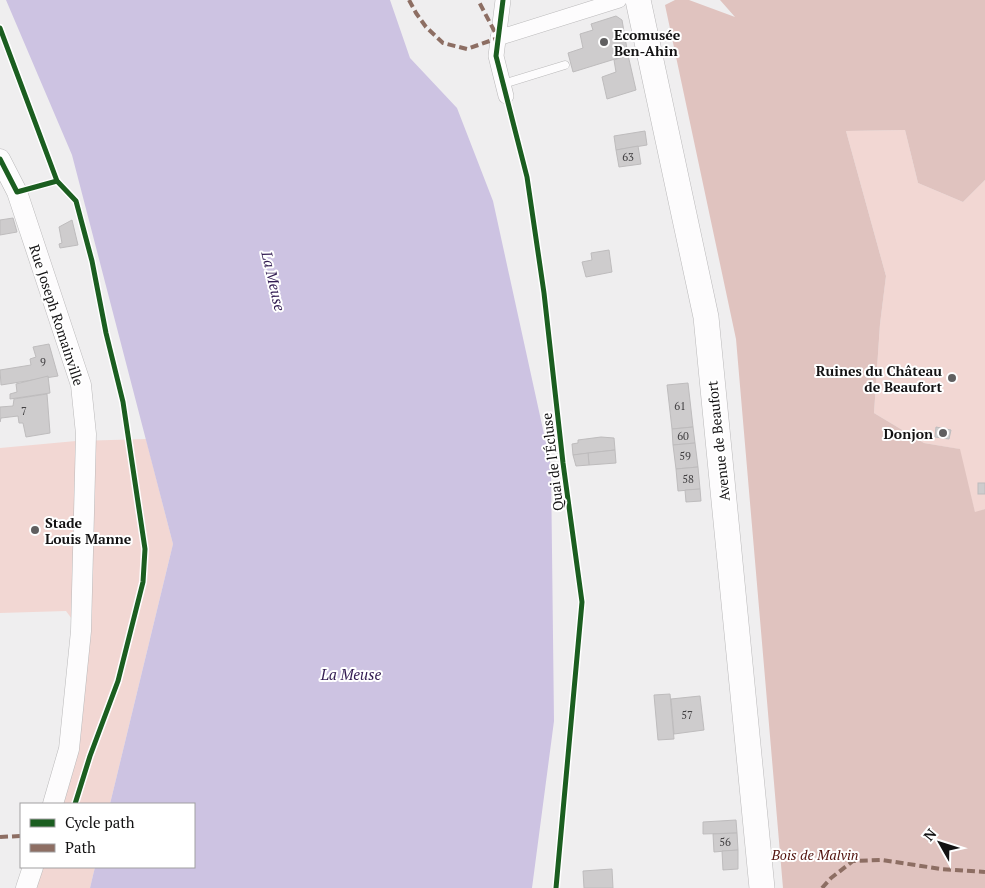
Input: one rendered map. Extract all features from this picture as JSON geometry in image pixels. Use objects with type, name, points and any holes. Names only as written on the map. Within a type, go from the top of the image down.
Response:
[{"type":"main road","name":"Avenue de Beaufort","points":[[638,0],[706,317],[762,888]]},
{"type":"street","points":[[503,0],[496,56],[504,90]]},
{"type":"street","points":[[498,38],[619,0]]},
{"type":"street","name":"Rue Joseph Romainville","points":[[0,160],[17,192],[80,385],[86,434],[82,631],[69,749],[53,803]]},
{"type":"street","points":[[26,888],[33,868]]},
{"type":"lane","points":[[504,90],[565,65]]},
{"type":"shaded area","points":[[905,130],[918,183],[963,202],[985,180],[985,509],[975,513],[959,449],[924,443],[874,413],[880,324],[886,276],[846,131]]},
{"type":"shaded area","points":[[146,439],[173,544],[110,803],[53,803],[81,631],[66,611],[0,613],[0,448],[76,441]]},
{"type":"shaded area","points":[[33,868],[95,868],[90,888],[26,888]]},
{"type":"green space","name":"Bois de Malvin","points":[[675,0],[689,0],[735,17],[720,0],[985,0],[985,180],[963,202],[918,183],[905,130],[846,131],[886,276],[880,324],[874,413],[924,443],[960,449],[975,512],[985,509],[985,888],[783,888],[736,339],[665,5]]},
{"type":"water","name":"La Meuse","points":[[6,0],[390,0],[410,58],[457,108],[493,201],[551,466],[554,721],[532,888],[90,888],[95,868],[195,868],[195,803],[110,803],[173,544],[72,155]]},
{"type":"building","name":"Ecomusée Ben-Ahin","points":[[616,16],[622,20],[628,55],[573,72],[568,53],[583,48],[580,34],[593,30],[591,24]]},
{"type":"building","points":[[628,55],[636,90],[607,99],[602,77],[616,72],[614,60]]},
{"type":"building","points":[[645,131],[647,145],[616,150],[614,136]]},
{"type":"building","points":[[638,146],[641,164],[619,167],[616,150]]},
{"type":"building","points":[[13,218],[17,232],[0,235],[0,220]]},
{"type":"building","points":[[72,220],[78,245],[60,248],[59,244],[62,243],[59,227]]},
{"type":"building","points":[[609,250],[612,272],[586,277],[582,262],[592,260],[591,253]]},
{"type":"building","points":[[49,344],[58,376],[1,385],[0,370],[31,365],[30,359],[36,357],[33,347]]},
{"type":"building","points":[[48,376],[50,393],[10,399],[10,394],[17,392],[16,384]]},
{"type":"building","points":[[688,383],[693,427],[672,429],[667,385]]},
{"type":"building","points":[[47,394],[50,433],[26,437],[23,423],[19,423],[18,416],[1,418],[0,422],[0,407],[13,406],[14,399]]},
{"type":"building","points":[[693,427],[695,443],[673,445],[672,429]]},
{"type":"building","name":"Donjon","points":[[936,427],[951,430],[949,439],[935,437]]},
{"type":"building","points":[[601,437],[614,438],[615,450],[573,455],[572,444],[578,443],[578,440]]},
{"type":"building","points":[[695,443],[698,467],[676,469],[673,445]]},
{"type":"building","points":[[615,450],[616,463],[589,465],[588,453]]},
{"type":"building","points":[[588,453],[589,465],[576,466],[573,455]]},
{"type":"building","points":[[698,467],[700,489],[678,491],[676,469]]},
{"type":"building","points":[[978,483],[985,483],[985,494],[978,494]]},
{"type":"building","points":[[700,489],[701,501],[686,502],[685,490]]},
{"type":"building","points":[[670,694],[674,739],[658,740],[654,695]]},
{"type":"building","points":[[700,696],[704,730],[674,734],[671,699]]},
{"type":"building","points":[[736,820],[737,833],[703,834],[703,822]]},
{"type":"building","points":[[737,833],[738,850],[714,852],[713,834]]},
{"type":"building","points":[[738,850],[738,869],[723,870],[722,851]]},
{"type":"building","points":[[612,869],[613,888],[584,888],[583,871]]},
{"type":"marked path","points":[[409,0],[426,27],[443,43],[467,49],[498,38],[478,0]]},
{"type":"marked path","points":[[0,837],[20,836]]},
{"type":"marked path","points":[[822,888],[831,878],[853,861],[882,860],[941,869],[985,872]]},
{"type":"cycle path","name":"Quai de l'Écluse","points":[[503,0],[496,56],[527,177],[544,293],[563,463],[582,602],[556,888]]},
{"type":"cycle path","points":[[0,28],[57,181],[76,201],[92,261],[106,333],[123,402],[145,549],[143,582],[118,681],[90,756],[75,803]]},
{"type":"cycle path","points":[[0,159],[17,192],[57,181]]},
{"type":"place","name":"Ecomusée Ben-Ahin","points":[[604,42]]},
{"type":"place","name":"Ruines du Château de Beaufort","points":[[952,378]]},
{"type":"place","name":"Donjon","points":[[943,433]]},
{"type":"place","name":"Stade Louis Manne","points":[[35,530]]}]
